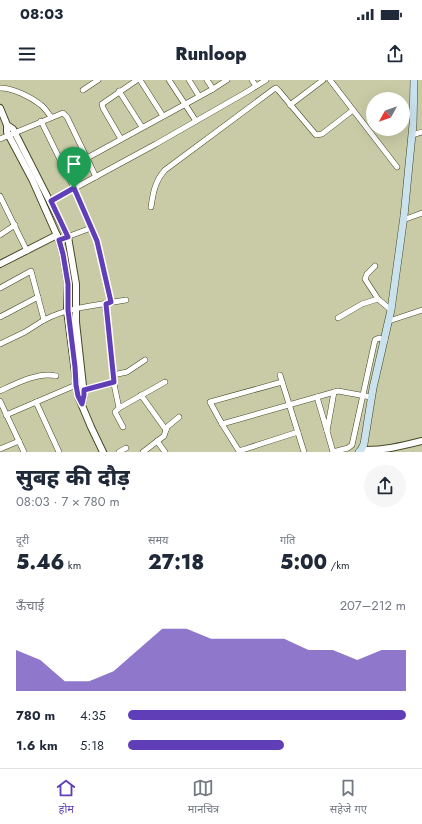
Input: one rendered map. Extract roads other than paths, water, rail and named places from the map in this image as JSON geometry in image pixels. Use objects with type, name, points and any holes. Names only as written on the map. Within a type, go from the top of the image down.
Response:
[{"type":"main road","points":[[360,451],[364,444],[371,397],[391,310],[412,135],[414,80]]},
{"type":"street","points":[[83,90],[90,82],[98,80]]},
{"type":"street","points":[[121,138],[102,106],[103,102],[139,80],[162,116]]},
{"type":"street","points":[[169,80],[196,121]]},
{"type":"street","points":[[189,80],[199,96]]},
{"type":"street","points":[[207,80],[213,89]]},
{"type":"street","points":[[87,158],[121,138],[213,89],[226,80]]},
{"type":"street","points":[[252,80],[256,86]]},
{"type":"street","points":[[51,201],[196,121],[266,80]]},
{"type":"street","points":[[290,105],[323,80]]},
{"type":"street","points":[[330,80],[397,167]]},
{"type":"street","points":[[0,88],[12,90],[33,100],[41,105],[51,117]]},
{"type":"street","points":[[151,207],[155,184],[165,170],[274,89],[279,91],[316,135],[322,134],[353,110]]},
{"type":"street","points":[[119,92],[142,127]]},
{"type":"street","points":[[0,111],[7,126],[7,132],[32,179],[58,238],[63,254],[68,284],[68,310],[78,396],[103,452]]},
{"type":"street","points":[[0,139],[60,113],[65,114],[96,177]]},
{"type":"street","points":[[41,121],[74,188],[97,241],[108,303],[113,375],[119,408]]},
{"type":"street","points":[[7,126],[16,133],[68,237],[76,284],[76,308],[84,390],[82,404]]},
{"type":"street","points":[[412,135],[422,132]]},
{"type":"street","points":[[0,196],[2,205],[27,251]]},
{"type":"street","points":[[403,220],[421,215]]},
{"type":"street","points":[[0,235],[14,226]]},
{"type":"street","points":[[0,264],[58,238],[68,237],[92,228]]},
{"type":"street","points":[[375,266],[367,274],[365,279],[378,299],[391,310]]},
{"type":"street","points":[[0,288],[31,271],[44,320]]},
{"type":"street","points":[[0,318],[38,296]]},
{"type":"street","points":[[338,318],[355,307],[378,299]]},
{"type":"street","points":[[0,344],[25,332],[55,314],[76,308],[126,300]]},
{"type":"street","points":[[389,322],[422,310]]},
{"type":"street","points":[[317,397],[333,452],[348,448],[352,445],[375,340],[379,338],[385,340]]},
{"type":"street","points":[[113,375],[127,372],[145,360]]},
{"type":"street","points":[[0,391],[20,382],[37,377],[49,374],[56,376]]},
{"type":"street","points":[[280,375],[304,452]]},
{"type":"street","points":[[84,390],[114,382]]},
{"type":"street","points":[[123,427],[115,412],[119,408],[165,382]]},
{"type":"street","points":[[282,382],[210,402],[239,451],[298,432]]},
{"type":"street","points":[[6,415],[76,385]]},
{"type":"street","points":[[222,424],[338,391],[371,397]]},
{"type":"street","points":[[327,431],[334,392]]},
{"type":"street","points":[[141,395],[166,430]]},
{"type":"street","points":[[0,401],[24,452]]},
{"type":"street","points":[[36,402],[59,452]]},
{"type":"street","points":[[143,452],[165,434],[167,426],[179,417]]},
{"type":"street","points":[[0,449],[19,441]]},
{"type":"street","points":[[157,441],[165,452]]},
{"type":"street","points":[[360,451],[394,448],[422,441]]},
{"type":"street","points":[[119,452],[126,448]]}]
